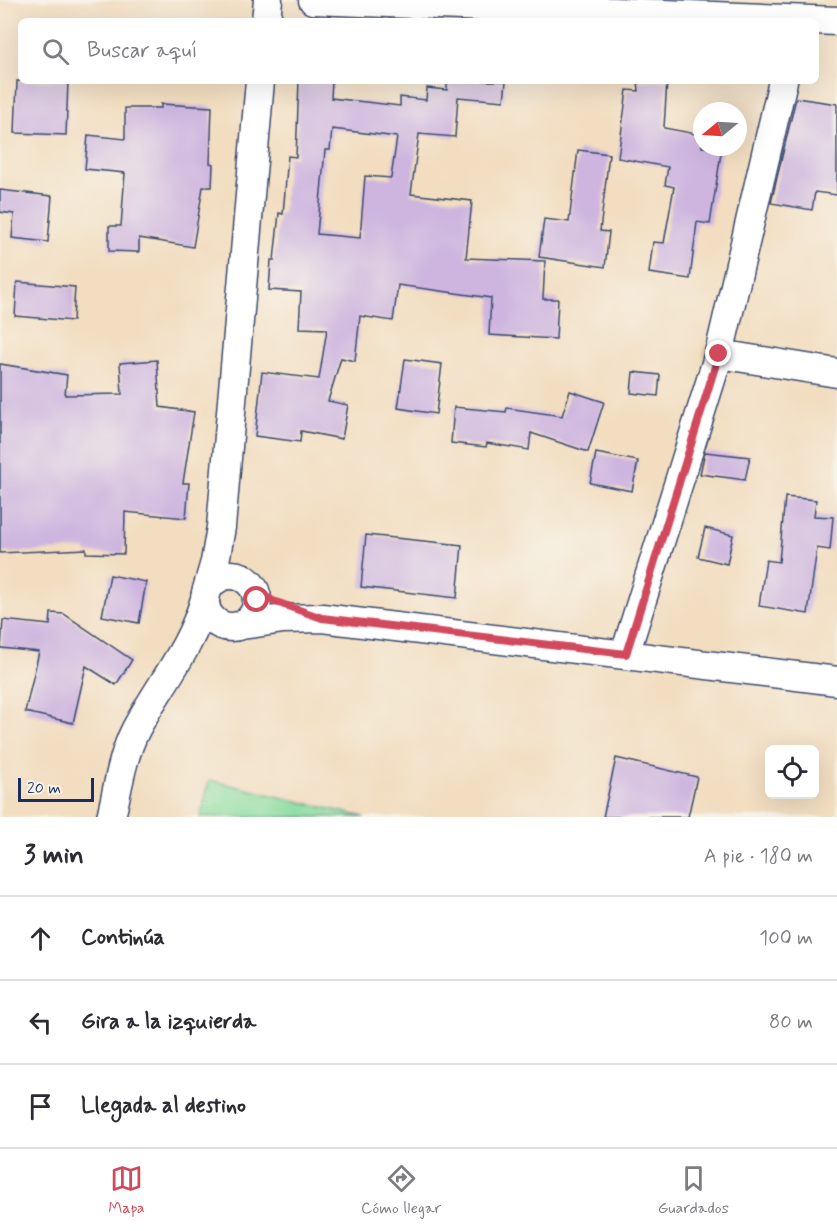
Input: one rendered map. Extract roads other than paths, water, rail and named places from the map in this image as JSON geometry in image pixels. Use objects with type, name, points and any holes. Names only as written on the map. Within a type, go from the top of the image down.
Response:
[{"type":"street","points":[[266,18],[268,0]]},
{"type":"street","points":[[313,0],[750,18]]},
{"type":"street","points":[[819,21],[837,21]]},
{"type":"street","points":[[111,817],[132,738],[191,638],[216,554],[223,501],[260,84]]},
{"type":"street","points":[[626,654],[719,354],[782,84]]},
{"type":"street","points":[[719,354],[837,373]]},
{"type":"street","points":[[166,683],[194,653],[213,638],[239,626],[253,616],[256,608],[252,587],[235,556],[223,501]]},
{"type":"street","points":[[322,618],[273,601],[243,578],[227,575],[213,582],[205,596],[208,614],[221,626],[239,626],[283,619],[322,618],[837,681]]}]
